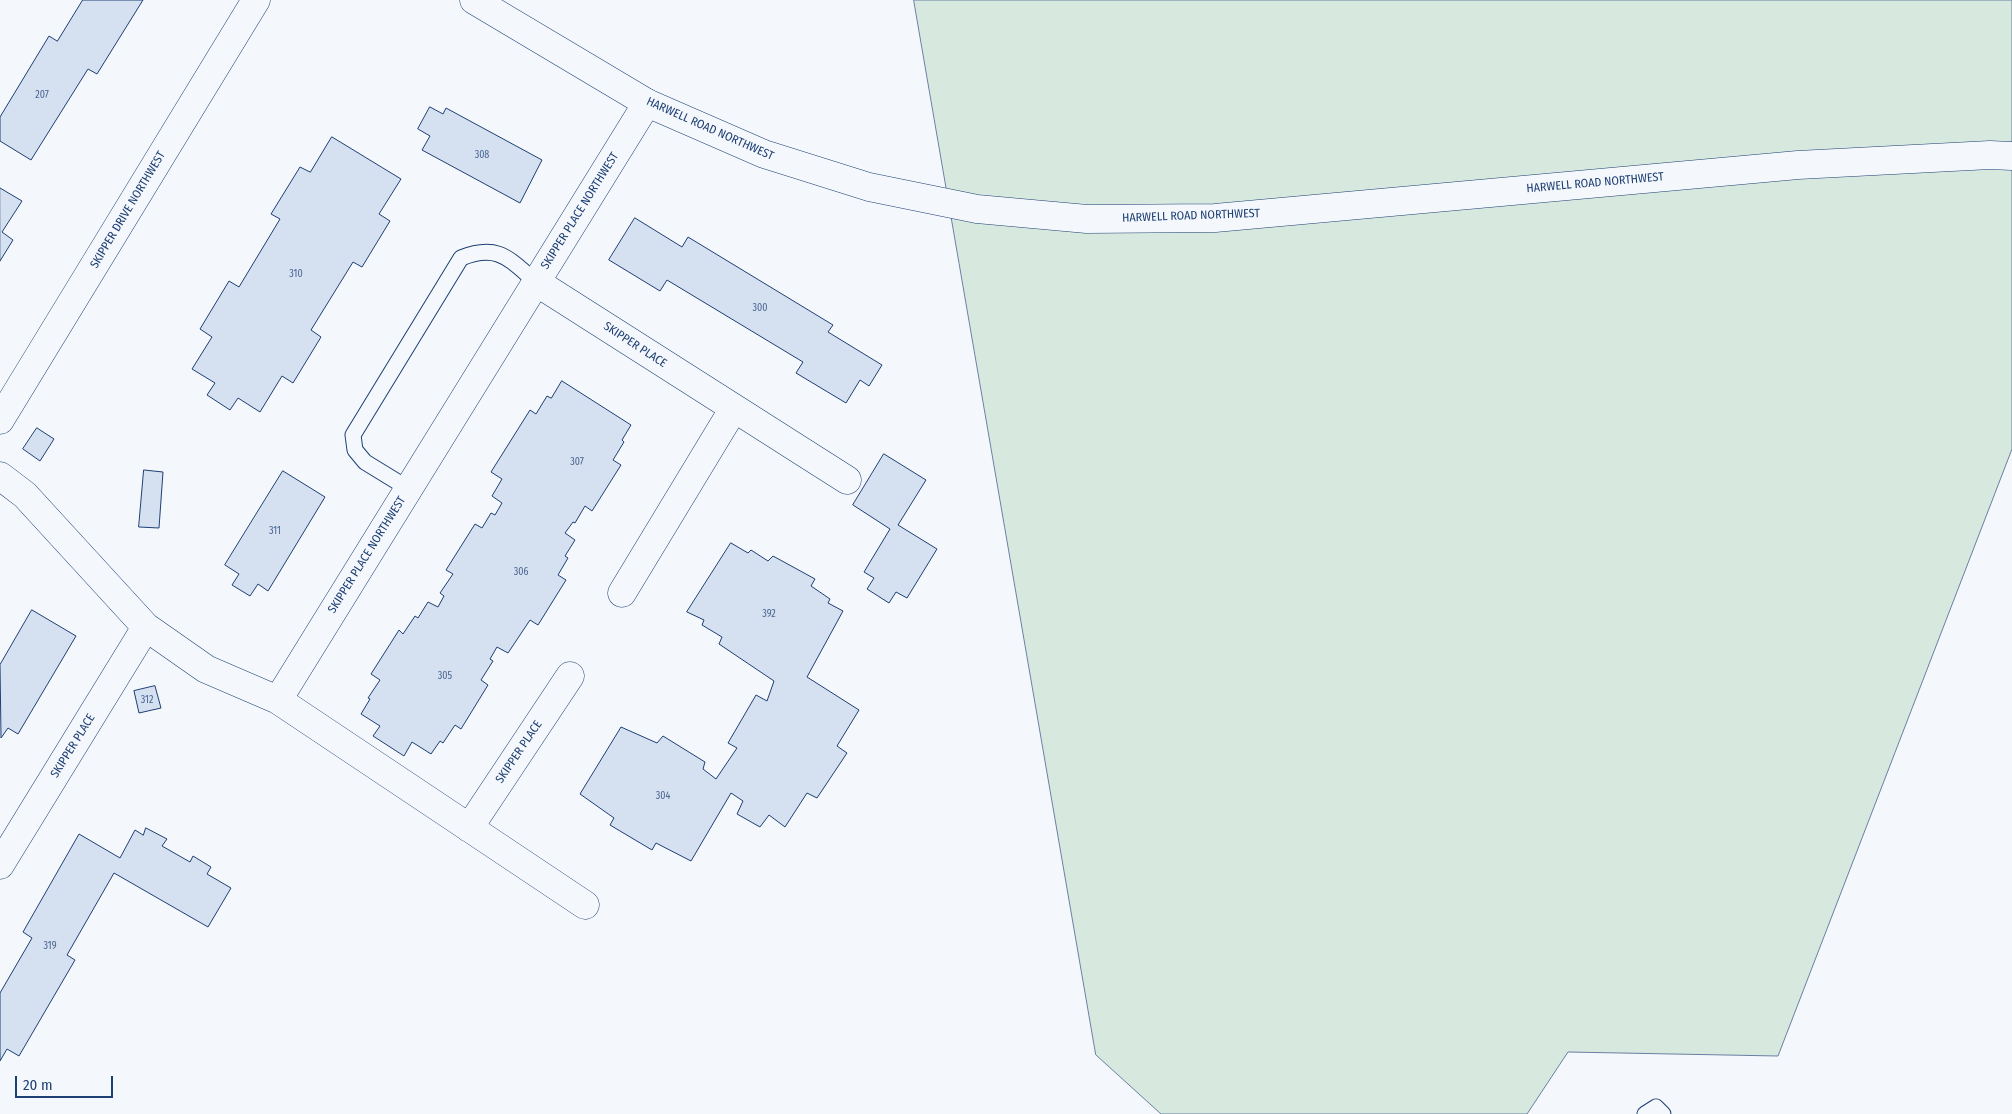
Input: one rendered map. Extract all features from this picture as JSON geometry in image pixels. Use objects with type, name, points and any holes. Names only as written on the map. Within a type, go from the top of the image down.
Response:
[{"type":"street","name":"SKIPPER DRIVE NORTHWEST","points":[[0,420],[256,0]]},
{"type":"street","name":"HARWELL ROAD NORTHWEST","points":[[474,0],[647,102],[764,154],[869,187],[977,209],[1087,219],[1215,218],[1798,165],[1990,155],[2012,156]]},
{"type":"street","name":"SKIPPER PLACE NORTHWEST","points":[[278,700],[647,102]]},
{"type":"street","name":"SKIPPER PLACE","points":[[536,282],[847,480]]},
{"type":"street","points":[[622,593],[734,408]]},
{"type":"street","points":[[0,476],[25,495],[146,628],[206,669],[278,700],[585,905]]},
{"type":"street","name":"SKIPPER PLACE","points":[[0,865],[146,628]]},
{"type":"street","name":"SKIPPER PLACE","points":[[469,828],[570,676]]},
{"type":"lane","points":[[409,489],[365,462],[355,450],[353,436],[461,258],[476,251],[492,251],[508,258],[536,282]]},
{"type":"lane","points":[[1645,1114],[1656,1107],[1663,1114]]},
{"type":"shaded area","points":[[914,0],[2012,0],[2012,449],[1778,1056],[1568,1052],[1527,1114],[1161,1114],[1096,1055]]},
{"type":"building","points":[[83,0],[143,0],[97,74],[88,69],[31,160],[0,141],[0,117],[49,36],[57,41]]},
{"type":"building","points":[[430,107],[443,114],[446,108],[542,160],[520,203],[422,150],[430,136],[418,129]]},
{"type":"building","points":[[332,137],[401,179],[379,214],[390,221],[362,267],[353,262],[311,330],[321,337],[293,383],[282,376],[260,412],[238,398],[230,410],[207,395],[215,383],[192,369],[212,337],[200,329],[229,281],[239,287],[280,219],[271,214],[300,167],[310,172]]},
{"type":"building","points":[[0,188],[22,201],[2,232],[13,240],[0,261]]},
{"type":"building","points":[[635,218],[682,247],[688,237],[833,325],[828,332],[882,365],[869,386],[860,380],[846,403],[796,373],[803,362],[667,280],[660,291],[609,260]]},
{"type":"building","points":[[562,381],[631,425],[622,440],[624,442],[613,460],[621,465],[592,511],[585,506],[575,523],[573,522],[565,533],[575,540],[565,556],[568,558],[558,575],[566,580],[538,625],[530,620],[508,653],[497,647],[490,659],[493,661],[481,680],[488,685],[461,729],[455,725],[443,743],[440,741],[431,754],[412,742],[404,756],[373,736],[380,726],[361,714],[370,699],[368,698],[380,680],[371,674],[399,630],[403,634],[415,616],[418,618],[428,602],[438,607],[444,596],[440,593],[453,574],[446,570],[475,524],[482,528],[491,513],[495,515],[502,503],[492,496],[502,479],[491,472],[530,410],[536,414],[547,396],[551,398]]},
{"type":"building","points":[[37,428],[54,439],[40,461],[23,449]]},
{"type":"building","points":[[884,454],[926,480],[898,525],[937,549],[907,598],[896,592],[889,603],[867,589],[874,578],[864,572],[890,529],[853,505]]},
{"type":"building","points":[[144,470],[163,472],[159,528],[139,527]]},
{"type":"building","points":[[283,471],[325,497],[268,591],[258,584],[250,596],[232,585],[239,574],[225,565]]},
{"type":"building","points":[[731,543],[748,553],[751,550],[768,561],[773,556],[815,579],[811,586],[830,599],[828,603],[843,611],[807,677],[859,710],[837,746],[847,753],[817,798],[807,793],[785,827],[769,815],[760,827],[737,814],[743,801],[731,793],[691,861],[656,843],[652,850],[610,825],[614,818],[580,794],[621,727],[657,743],[663,736],[705,762],[703,769],[716,779],[737,748],[728,743],[756,695],[767,701],[774,681],[719,644],[722,637],[702,625],[704,620],[687,612]]},
{"type":"building","points":[[32,610],[76,636],[18,734],[8,728],[1,738],[0,665]]},
{"type":"building","points":[[155,686],[161,708],[139,713],[134,691]]},
{"type":"building","points":[[146,828],[167,839],[162,846],[190,862],[193,856],[211,867],[207,874],[231,888],[208,927],[114,873],[67,955],[75,960],[19,1056],[7,1049],[0,1061],[0,993],[32,938],[23,932],[79,834],[120,858],[135,830],[143,835]]}]
